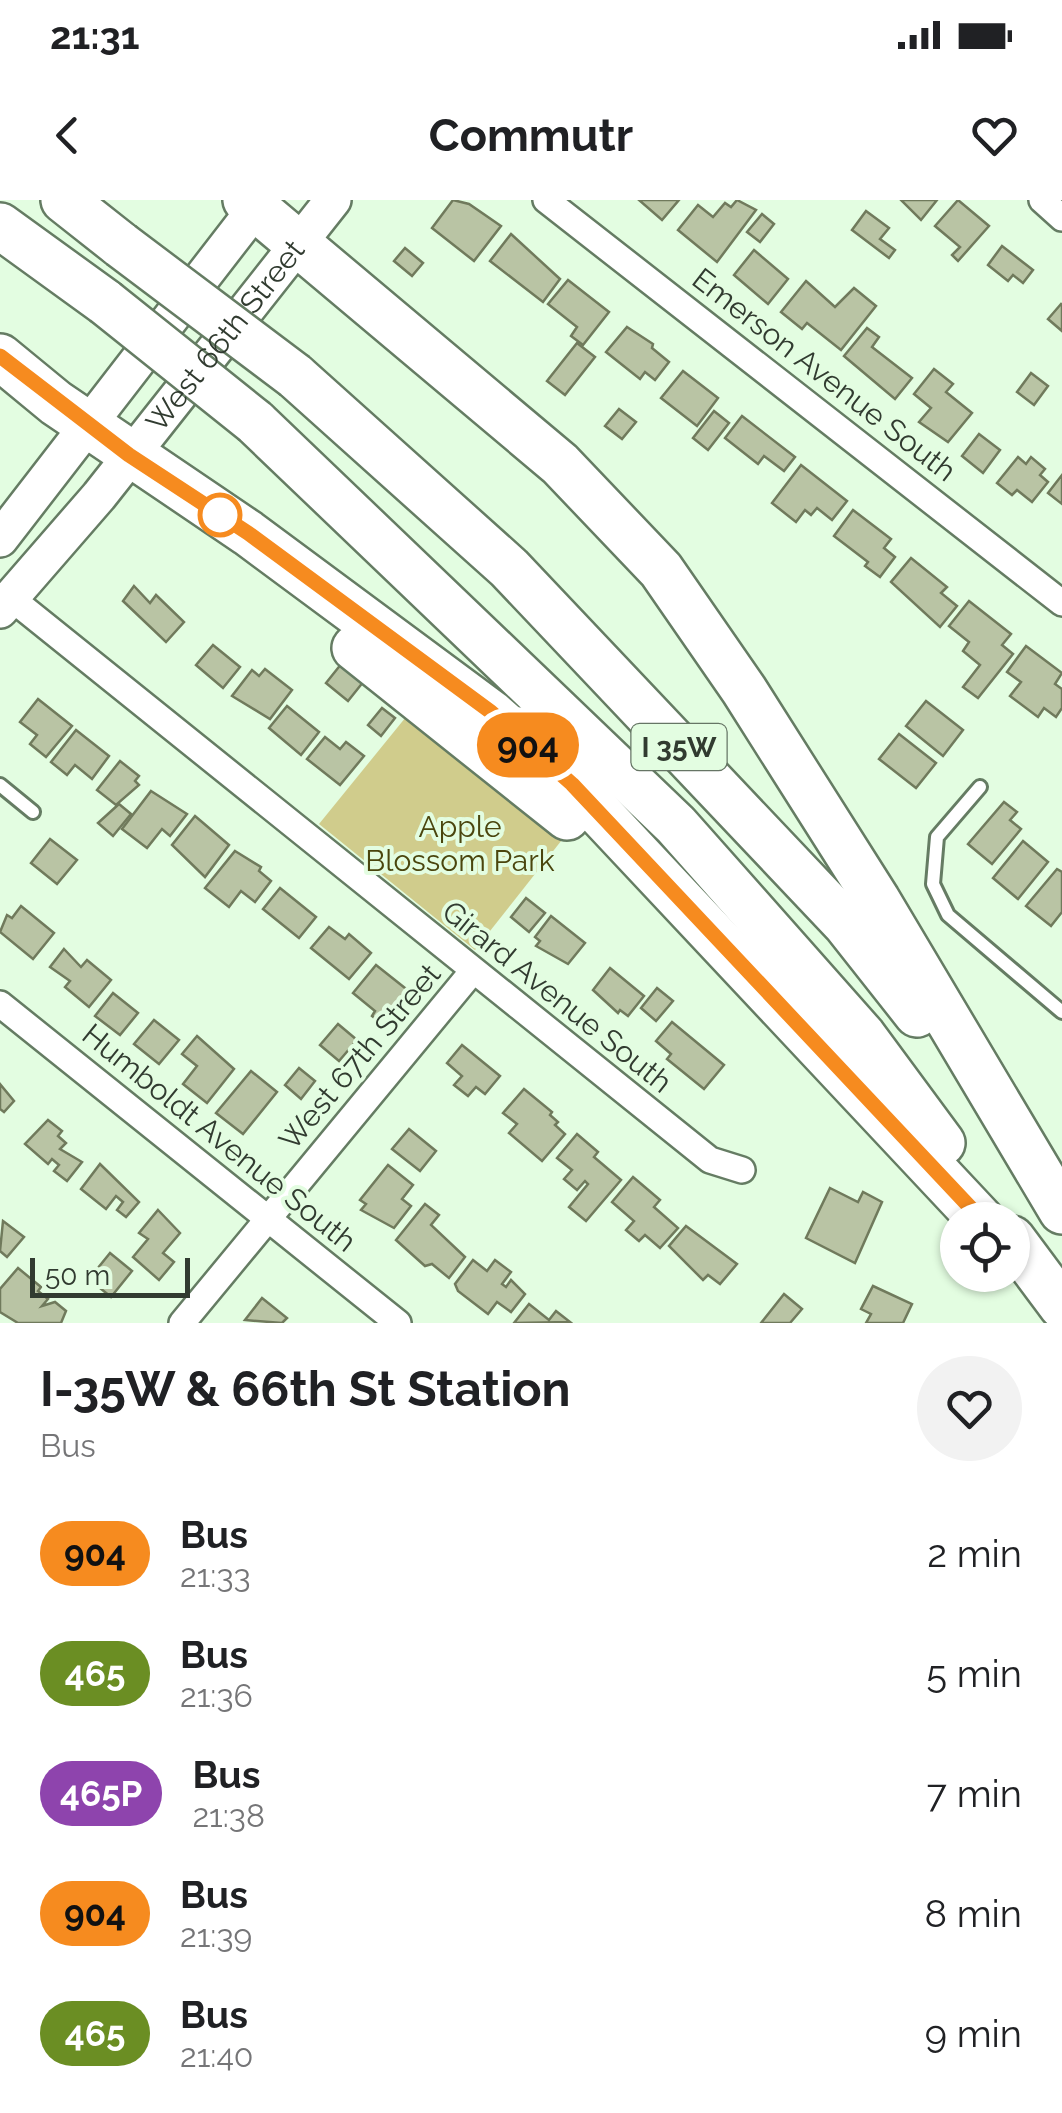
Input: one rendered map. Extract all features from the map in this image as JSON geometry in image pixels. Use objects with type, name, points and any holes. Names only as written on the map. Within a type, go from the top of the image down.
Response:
[{"type":"highway","name":"I 35W","points":[[64,200],[295,376],[509,568],[846,924],[1026,1154],[1062,1212]]},
{"type":"highway","points":[[255,203],[560,464],[661,570],[744,690],[867,884],[1026,1154]]},
{"type":"highway","name":"I 35W","points":[[0,226],[106,302],[254,422],[676,825],[863,1036],[986,1202]]},
{"type":"highway","points":[[0,356],[129,455],[248,533],[491,712],[572,784],[965,1202]]},
{"type":"highway","points":[[1030,1263],[1062,1307]]},
{"type":"highway","points":[[1030,1273],[1062,1307]]},
{"type":"main road","name":"West 66th Street","points":[[5,604],[333,200]]},
{"type":"main road","name":"West 66th Street","points":[[0,539],[255,203]]},
{"type":"street","name":"Emerson Avenue South","points":[[546,200],[1062,603]]},
{"type":"street","points":[[1042,200],[1062,218]]},
{"type":"street","name":"Girard Avenue South","points":[[5,604],[710,1160],[742,1170]]},
{"type":"street","name":"West 67th Street","points":[[182,1323],[472,972]]},
{"type":"street","name":"Humboldt Avenue South","points":[[0,1004],[398,1323]]},
{"type":"lane","points":[[0,785],[33,812]]},
{"type":"lane","points":[[980,787],[936,837],[933,884],[948,915],[1062,1012]]},
{"type":"green space","name":"Apple Blossom Park","points":[[410,712],[565,836],[475,950],[319,824]]},
{"type":"building","points":[[453,200],[469,204],[501,226],[474,261],[432,228]]},
{"type":"building","points":[[639,200],[679,200],[662,220]]},
{"type":"building","points":[[737,200],[756,210],[717,262],[678,230],[698,205],[713,217],[725,203],[731,207]]},
{"type":"building","points":[[901,200],[937,200],[921,220]]},
{"type":"building","points":[[958,200],[989,226],[958,261],[952,255],[960,247],[935,226]]},
{"type":"building","points":[[866,211],[889,228],[880,239],[895,250],[889,258],[852,230]]},
{"type":"building","points":[[762,214],[774,224],[760,242],[747,232]]},
{"type":"building","points":[[511,234],[560,279],[543,302],[490,261]]},
{"type":"building","points":[[1002,246],[1033,270],[1023,283],[1013,275],[1008,281],[988,265]]},
{"type":"building","points":[[405,248],[423,263],[412,276],[394,261]]},
{"type":"building","points":[[754,250],[788,279],[768,304],[734,275]]},
{"type":"building","points":[[568,280],[609,312],[583,345],[571,336],[577,327],[548,304]]},
{"type":"building","points":[[806,281],[835,307],[854,288],[876,306],[841,350],[807,323],[802,329],[781,312]]},
{"type":"building","points":[[1062,305],[1062,331],[1048,319]]},
{"type":"building","points":[[627,327],[653,344],[652,348],[669,362],[655,380],[645,372],[640,379],[606,352]]},
{"type":"building","points":[[867,328],[879,337],[872,347],[912,378],[895,399],[844,356]]},
{"type":"building","points":[[577,343],[595,357],[565,395],[547,381]]},
{"type":"building","points":[[934,369],[953,384],[946,392],[972,413],[948,442],[919,422],[931,408],[914,394]]},
{"type":"building","points":[[683,371],[718,398],[697,426],[661,398]]},
{"type":"building","points":[[1031,373],[1048,386],[1034,405],[1017,392]]},
{"type":"building","points":[[619,409],[636,422],[622,439],[605,426]]},
{"type":"building","points":[[714,411],[729,423],[708,450],[693,438]]},
{"type":"building","points":[[742,416],[795,457],[784,471],[764,456],[758,464],[725,438]]},
{"type":"building","points":[[979,434],[1000,450],[983,473],[962,456]]},
{"type":"building","points":[[1018,457],[1026,464],[1031,457],[1045,469],[1040,475],[1048,482],[1032,502],[1017,490],[1012,495],[997,483]]},
{"type":"building","points":[[801,465],[847,501],[832,520],[817,508],[811,515],[805,510],[796,522],[772,503]]},
{"type":"building","points":[[1062,475],[1062,504],[1048,493]]},
{"type":"building","points":[[853,510],[891,539],[884,548],[895,557],[880,577],[865,566],[868,562],[834,536]]},
{"type":"building","points":[[911,558],[947,587],[941,593],[957,606],[940,627],[891,582]]},
{"type":"building","points":[[134,586],[150,603],[156,595],[184,622],[166,642],[123,601]]},
{"type":"building","points":[[969,601],[1011,634],[1002,645],[1013,654],[978,698],[963,687],[980,665],[963,651],[969,642],[949,626]]},
{"type":"building","points":[[213,645],[240,667],[223,688],[196,665]]},
{"type":"building","points":[[1026,646],[1062,673],[1055,684],[1062,689],[1062,708],[1056,717],[1044,708],[1038,717],[1010,696],[1021,682],[1007,672]]},
{"type":"building","points":[[342,663],[364,681],[348,701],[326,683]]},
{"type":"building","points":[[265,669],[292,690],[270,719],[232,696],[252,670],[259,676]]},
{"type":"building","points":[[38,699],[72,726],[46,757],[30,744],[37,735],[20,722]]},
{"type":"building","points":[[926,701],[963,730],[943,756],[906,726]]},
{"type":"building","points":[[287,706],[319,732],[301,755],[269,728]]},
{"type":"building","points":[[382,708],[395,718],[381,736],[368,725]]},
{"type":"building","points":[[76,730],[109,756],[92,779],[75,765],[67,775],[51,762]]},
{"type":"building","points":[[899,734],[936,763],[916,788],[879,759]]},
{"type":"building","points":[[325,737],[340,749],[346,742],[364,756],[340,785],[307,759]]},
{"type":"building","points":[[120,761],[139,776],[135,781],[139,785],[116,805],[97,790]]},
{"type":"building","points":[[151,791],[187,814],[170,836],[162,829],[147,848],[122,829]]},
{"type":"building","points":[[1004,802],[1017,812],[1010,820],[1021,829],[992,864],[968,844]]},
{"type":"building","points":[[119,804],[131,814],[113,836],[98,823]]},
{"type":"building","points":[[195,816],[229,845],[205,877],[172,845]]},
{"type":"building","points":[[50,839],[77,860],[57,884],[31,863]]},
{"type":"building","points":[[1023,841],[1048,862],[1018,899],[993,878]]},
{"type":"building","points":[[235,851],[261,867],[259,871],[271,881],[255,902],[241,891],[229,907],[205,888]]},
{"type":"building","points":[[1057,869],[1062,872],[1062,912],[1051,926],[1026,906]]},
{"type":"building","points":[[280,888],[316,917],[299,938],[263,909]]},
{"type":"building","points":[[526,898],[545,913],[529,932],[511,917]]},
{"type":"building","points":[[21,906],[54,933],[33,959],[0,932],[7,915],[12,918]]},
{"type":"building","points":[[551,916],[585,943],[568,964],[536,946],[540,941],[535,937]]},
{"type":"building","points":[[329,927],[345,939],[349,934],[371,953],[349,979],[311,948]]},
{"type":"building","points":[[64,949],[81,967],[87,960],[111,980],[89,1007],[65,987],[70,981],[50,967]]},
{"type":"building","points":[[376,965],[410,992],[383,1025],[372,1016],[375,1011],[353,993]]},
{"type":"building","points":[[610,968],[644,996],[628,1016],[620,1010],[618,1013],[593,990]]},
{"type":"building","points":[[657,988],[673,1001],[656,1021],[641,1008]]},
{"type":"building","points":[[113,993],[138,1013],[120,1035],[95,1016]]},
{"type":"building","points":[[154,1020],[179,1040],[159,1064],[134,1044]]},
{"type":"building","points":[[672,1022],[724,1065],[704,1089],[667,1059],[671,1054],[656,1041]]},
{"type":"building","points":[[338,1024],[357,1040],[339,1061],[320,1045]]},
{"type":"building","points":[[197,1036],[234,1069],[207,1103],[183,1084],[197,1066],[182,1054]]},
{"type":"building","points":[[462,1045],[500,1076],[485,1094],[476,1087],[468,1096],[454,1085],[462,1076],[447,1063]]},
{"type":"building","points":[[299,1068],[315,1081],[301,1099],[285,1085]]},
{"type":"building","points":[[251,1071],[277,1092],[243,1134],[216,1113]]},
{"type":"building","points":[[0,1084],[14,1101],[4,1112],[0,1109]]},
{"type":"building","points":[[524,1089],[552,1112],[550,1115],[558,1122],[555,1125],[565,1134],[542,1161],[509,1133],[517,1124],[503,1113]]},
{"type":"building","points":[[48,1120],[62,1131],[58,1136],[66,1143],[60,1149],[82,1162],[67,1181],[54,1171],[59,1165],[52,1159],[48,1164],[25,1144]]},
{"type":"building","points":[[409,1129],[436,1151],[420,1171],[392,1149]]},
{"type":"building","points":[[577,1134],[598,1152],[594,1157],[621,1180],[586,1221],[569,1207],[588,1184],[585,1181],[577,1190],[564,1179],[572,1170],[557,1158]]},
{"type":"building","points":[[100,1164],[139,1202],[126,1217],[117,1210],[123,1202],[116,1196],[106,1209],[81,1189]]},
{"type":"building","points":[[388,1165],[413,1185],[402,1199],[411,1206],[394,1228],[361,1210],[366,1204],[360,1200]]},
{"type":"building","points":[[633,1177],[660,1200],[654,1207],[678,1228],[660,1248],[645,1235],[639,1241],[626,1230],[634,1221],[612,1202]]},
{"type":"building","points":[[830,1188],[858,1202],[863,1192],[882,1202],[855,1263],[806,1238]]},
{"type":"building","points":[[425,1204],[439,1215],[431,1225],[465,1257],[449,1278],[432,1264],[425,1266],[396,1240]]},
{"type":"building","points":[[158,1210],[180,1233],[163,1253],[174,1262],[159,1280],[133,1257],[148,1239],[139,1233]]},
{"type":"building","points":[[3,1221],[24,1237],[7,1257],[0,1251]]},
{"type":"building","points":[[686,1226],[737,1264],[720,1284],[708,1275],[703,1280],[669,1246]]},
{"type":"building","points":[[110,1253],[132,1271],[111,1297],[89,1279]]},
{"type":"building","points":[[473,1260],[487,1271],[495,1260],[511,1272],[502,1284],[506,1287],[511,1280],[525,1294],[511,1312],[497,1302],[488,1314],[458,1291],[455,1284]]},
{"type":"building","points":[[18,1268],[41,1287],[38,1291],[48,1299],[42,1306],[55,1302],[66,1311],[61,1323],[18,1323],[0,1312],[0,1289]]},
{"type":"building","points":[[873,1286],[912,1304],[903,1323],[866,1323],[871,1314],[861,1309]]},
{"type":"building","points":[[784,1294],[802,1309],[790,1323],[761,1323]]},
{"type":"building","points":[[262,1298],[287,1318],[282,1323],[245,1320]]},
{"type":"building","points":[[529,1304],[549,1320],[556,1311],[570,1322],[514,1323]]},
{"type":"bus line","name":"904","points":[[0,356],[129,455],[248,533],[491,712],[572,784],[965,1202]]}]
